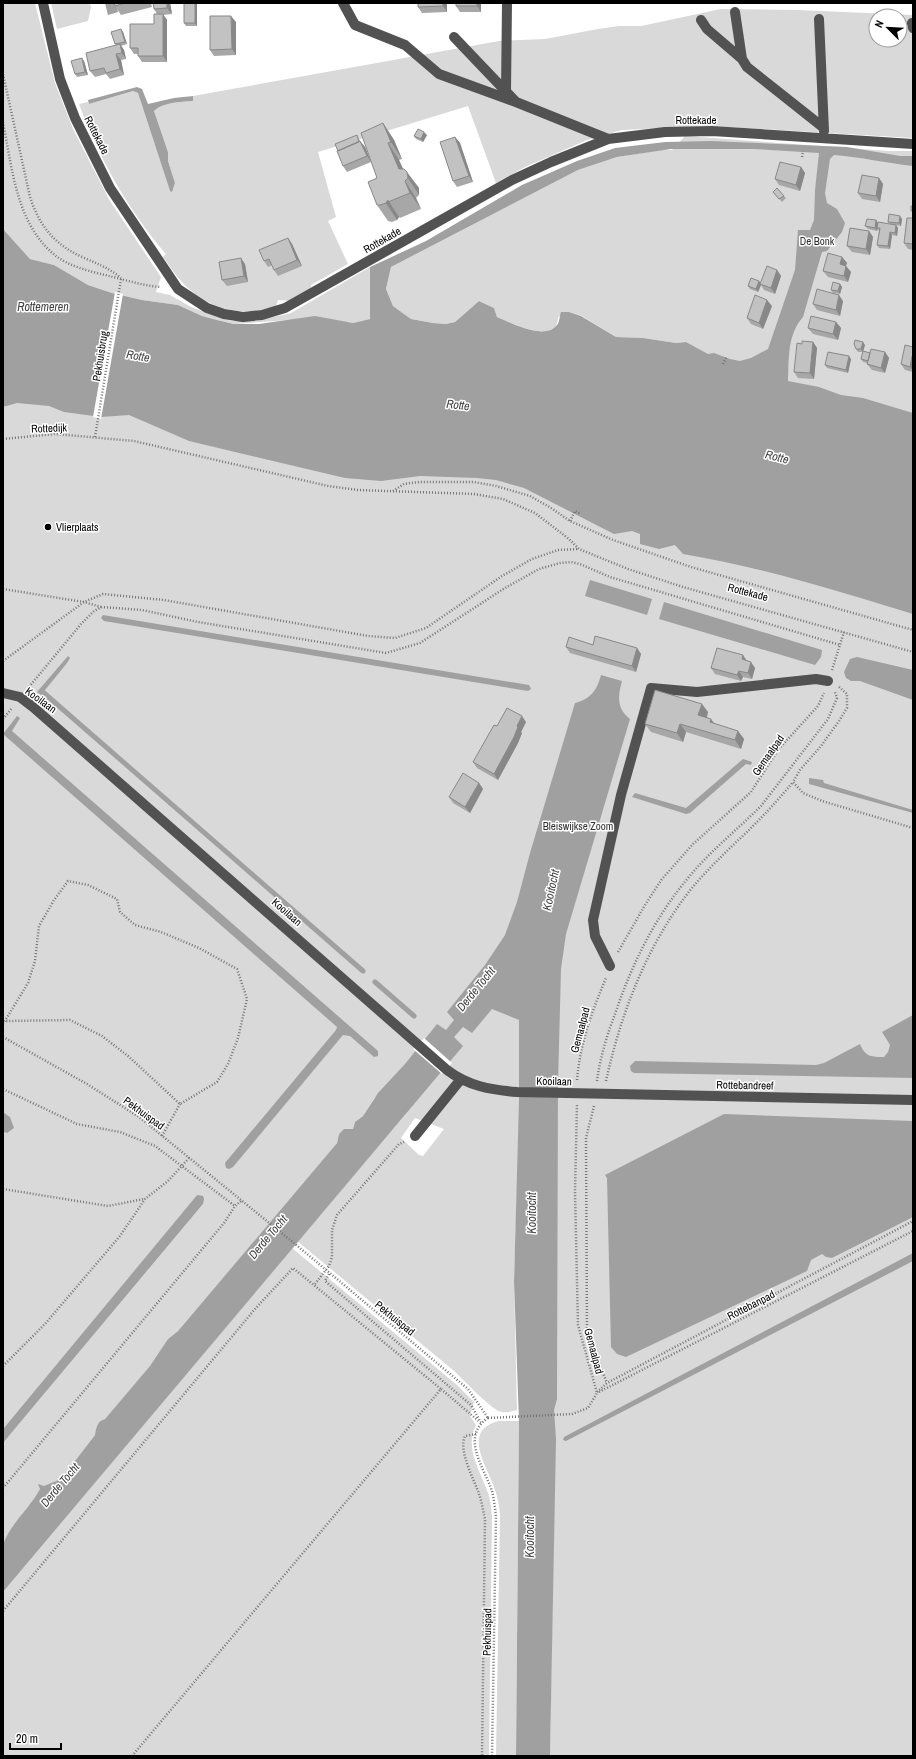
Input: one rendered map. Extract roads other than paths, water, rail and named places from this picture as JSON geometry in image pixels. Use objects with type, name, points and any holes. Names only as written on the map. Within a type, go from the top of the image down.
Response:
[{"type":"street","name":"Rottekade","points":[[42,3],[60,79],[75,118],[110,188],[178,289],[208,308],[224,314],[243,317],[262,315],[285,308],[512,180],[551,162],[608,139],[665,132],[712,131],[824,140],[913,144]]},
{"type":"street","points":[[343,3],[355,26],[405,45],[439,74],[516,102],[608,139]]},
{"type":"street","points":[[506,91],[507,3]]},
{"type":"street","points":[[736,12],[742,59]]},
{"type":"street","points":[[820,19],[824,140]]},
{"type":"street","points":[[702,20],[707,29],[742,59],[747,67],[824,128]]},
{"type":"street","points":[[454,37],[516,102]]},
{"type":"street","points":[[610,966],[595,936],[593,920],[621,795],[650,688],[697,692],[816,679],[828,681]]},
{"type":"street","name":"Kooilaan","points":[[3,694],[20,697],[98,763],[447,1070],[461,1079],[479,1087],[494,1091],[572,1093]]},
{"type":"street","points":[[415,1136],[461,1079]]},
{"type":"street","name":"Rottebandreef","points":[[572,1093],[913,1100]]},
{"type":"water","points":[[105,3],[116,3],[118,12],[108,15]]},
{"type":"water","points":[[137,87],[142,89],[148,104],[174,98],[193,96],[193,101],[167,104],[154,111],[168,152],[168,161],[175,183],[172,192],[170,191],[138,93],[133,91],[89,104],[88,100]]},
{"type":"water","points":[[711,141],[847,147],[900,156],[913,156],[913,166],[834,155],[830,159],[825,193],[827,203],[837,209],[845,223],[842,232],[827,251],[822,252],[803,317],[791,339],[788,381],[819,387],[841,395],[863,398],[913,413],[913,614],[827,588],[770,573],[712,559],[683,554],[675,545],[659,549],[640,544],[640,534],[632,531],[614,534],[524,488],[496,480],[420,476],[381,481],[345,478],[189,441],[129,415],[101,417],[64,412],[49,406],[17,403],[3,407],[3,229],[30,259],[54,265],[88,285],[112,293],[142,300],[178,305],[202,316],[234,324],[259,324],[315,316],[353,323],[370,319],[370,267],[426,241],[522,185],[577,161],[615,148],[665,142]],"holes":[[[671,149],[754,149],[819,153],[815,190],[814,220],[810,230],[798,230],[795,270],[768,349],[751,358],[740,361],[714,353],[708,354],[686,342],[676,343],[643,338],[616,337],[581,316],[569,312],[561,312],[558,323],[551,330],[536,331],[497,317],[494,308],[479,301],[455,322],[446,324],[411,319],[393,306],[386,289],[391,267],[578,170],[617,157]]]},
{"type":"water","points":[[590,580],[652,599],[647,615],[585,596]]},
{"type":"water","points":[[664,602],[822,650],[821,657],[815,665],[659,619]]},
{"type":"water","points":[[103,615],[529,685],[531,689],[528,691],[104,621],[101,618]]},
{"type":"water","points":[[68,656],[70,658],[67,663],[41,695],[37,692]]},
{"type":"water","points":[[857,657],[913,670],[913,700],[860,681],[851,681],[846,678],[844,672],[850,659]]},
{"type":"water","points":[[601,675],[622,681],[619,702],[622,711],[630,719],[566,934],[561,969],[558,1084],[557,1399],[554,1410],[556,1439],[550,1756],[516,1756],[519,1421],[514,1282],[519,1100],[519,1020],[492,1009],[472,1033],[463,1027],[454,1037],[463,1046],[3,1592],[2,1559],[4,1542],[7,1535],[36,1496],[40,1489],[38,1484],[44,1486],[61,1479],[95,1435],[96,1427],[99,1423],[105,1419],[150,1366],[168,1339],[178,1331],[337,1143],[339,1134],[344,1129],[353,1129],[355,1122],[363,1116],[378,1093],[405,1064],[437,1024],[446,1030],[454,1020],[447,1012],[485,965],[505,935],[517,902],[530,853],[575,703],[585,699],[592,693],[598,685]]},
{"type":"water","points":[[17,716],[20,718],[12,731],[378,1051],[378,1056],[374,1057],[350,1036],[343,1035],[233,1167],[229,1169],[226,1168],[225,1163],[337,1027],[3,734]]},
{"type":"water","points":[[743,759],[752,762],[751,765],[746,764],[690,813],[686,814],[632,797],[635,793],[686,808]]},
{"type":"water","points":[[809,778],[823,780],[824,783],[913,810],[913,813],[809,784]]},
{"type":"water","points":[[913,1015],[913,1078],[634,1073],[631,1071],[630,1066],[635,1061],[816,1065],[824,1063],[860,1044],[864,1052],[867,1054],[876,1057],[884,1057],[888,1052],[890,1045],[882,1032]]},
{"type":"water","points":[[3,1112],[10,1117],[14,1128],[7,1133],[3,1132]]},
{"type":"water","points":[[724,1114],[913,1121],[913,1217],[832,1258],[826,1257],[822,1254],[811,1260],[807,1271],[626,1357],[617,1354],[611,1347],[607,1178],[605,1175]]},
{"type":"water","points":[[197,1195],[203,1196],[203,1204],[3,1443],[3,1429]]},
{"type":"water","points":[[913,1253],[913,1261],[566,1441],[563,1440],[564,1437]]},
{"type":"waterway","points":[[44,693],[363,971]]},
{"type":"waterway","points":[[375,982],[414,1016]]},
{"type":"place","name":"Vlierplaats","points":[[48,527]]},
{"type":"park label","name":"De Bonk","points":[[817,241]]},
{"type":"park label","name":"Bleiswijkse Zoom","points":[[578,826]]},
{"type":"water label","name":"Rottemeren","points":[[43,307]]},
{"type":"water label","name":"Rotte","points":[[138,356]]},
{"type":"water label","name":"Rotte","points":[[458,405]]},
{"type":"water label","name":"Rotte","points":[[777,457]]},
{"type":"water label","name":"Kooitocht","points":[[551,890]]},
{"type":"water label","name":"Derde Tocht","points":[[476,989]]},
{"type":"water label","name":"Kooitocht","points":[[532,1213]]},
{"type":"water label","name":"Derde Tocht","points":[[268,1237]]},
{"type":"water label","name":"Derde Tocht","points":[[60,1485]]},
{"type":"water label","name":"Kooitocht","points":[[530,1537]]}]
